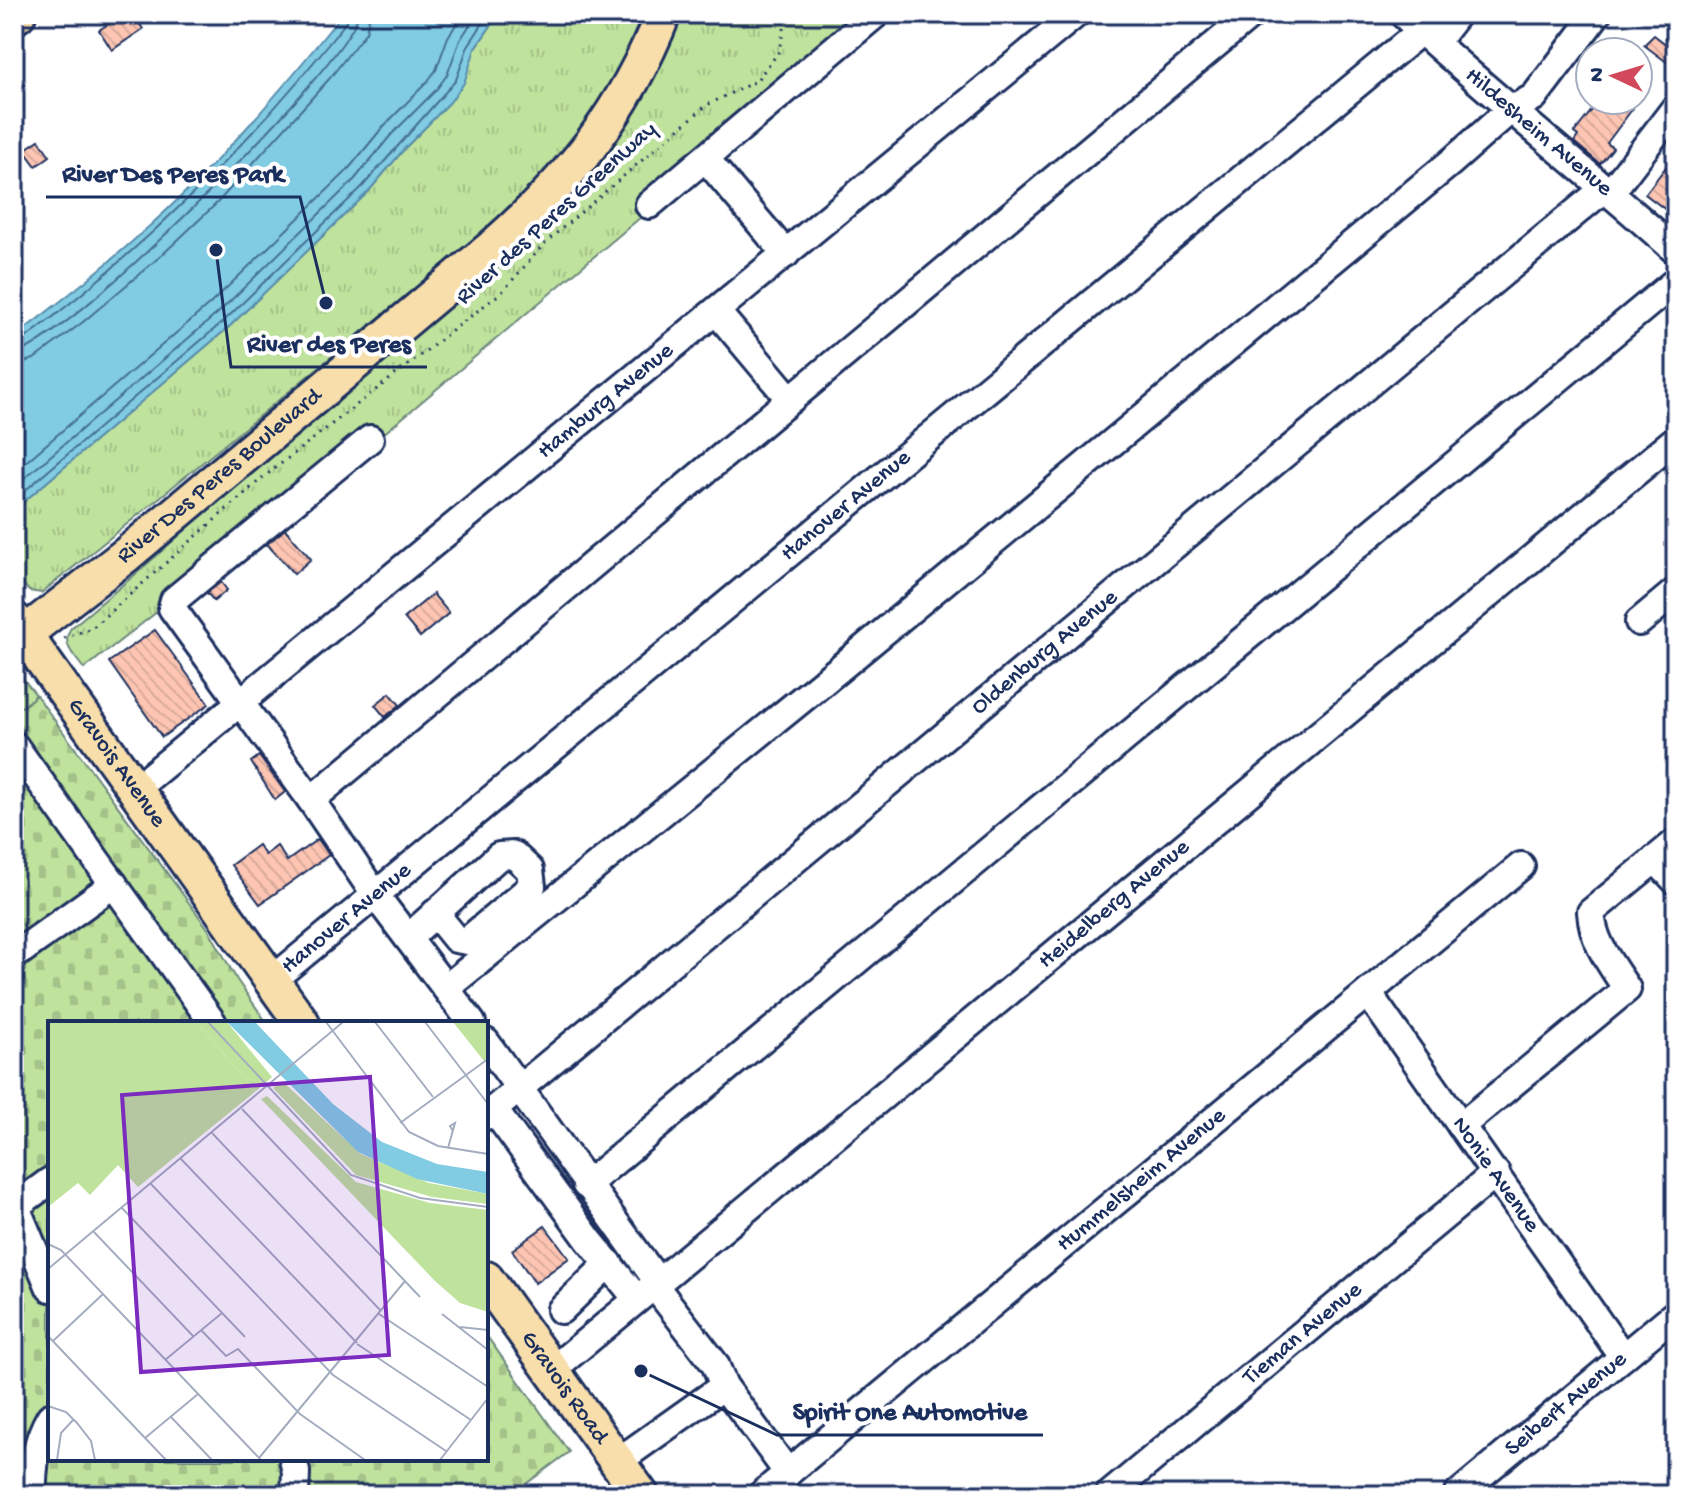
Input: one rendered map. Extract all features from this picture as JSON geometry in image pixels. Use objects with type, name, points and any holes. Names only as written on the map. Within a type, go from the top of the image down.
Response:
[{"type":"main road","name":"River Des Peres Boulevard","points":[[18,632],[126,555],[542,203],[586,154],[605,127],[637,73],[663,14]]},
{"type":"main road","name":"Gravois Avenue","points":[[18,632],[135,789],[271,981]]},
{"type":"main road","points":[[271,981],[301,1021]]},
{"type":"main road","name":"Gravois Road","points":[[488,1282],[641,1495]]},
{"type":"street","points":[[649,205],[876,14]]},
{"type":"street","name":"Hamburg Avenue","points":[[135,789],[1076,14]]},
{"type":"street","points":[[311,800],[1252,14]]},
{"type":"street","name":"Hanover Avenue","points":[[271,981],[1420,29],[1457,14]]},
{"type":"street","points":[[446,988],[822,683],[1509,111],[1534,97],[1597,14]]},
{"type":"street","name":"Hildesheim Avenue","points":[[1420,29],[1509,111],[1608,190],[1676,251]]},
{"type":"street","name":"Oldenburg Avenue","points":[[490,1113],[1608,190],[1676,107]]},
{"type":"street","points":[[706,159],[786,254]]},
{"type":"street","points":[[586,1185],[1676,281]]},
{"type":"street","points":[[716,311],[789,398]]},
{"type":"street","points":[[370,439],[174,600],[172,608],[311,800],[376,896],[471,1021]]},
{"type":"street","name":"Heidelberg Avenue","points":[[552,1370],[1676,439]]},
{"type":"street","points":[[1639,622],[1676,591]]},
{"type":"street","points":[[14,745],[212,1021]]},
{"type":"street","points":[[1461,1126],[1627,989],[1597,943],[1591,912],[1676,842]]},
{"type":"street","points":[[1655,859],[1676,881]]},
{"type":"street","name":"Hummelsheim Avenue","points":[[761,1495],[1521,866]]},
{"type":"street","points":[[14,956],[114,884]]},
{"type":"street","points":[[408,938],[435,913]]},
{"type":"street","name":"Nonie Avenue","points":[[1368,993],[1623,1357]]},
{"type":"street","points":[[488,1045],[586,1185],[649,1289],[715,1364],[724,1386],[788,1473]]},
{"type":"street","points":[[490,1113],[609,1263],[649,1289]]},
{"type":"street","name":"Tieman Avenue","points":[[1109,1495],[1496,1173]]},
{"type":"street","points":[[48,1182],[15,1204],[48,1283]]},
{"type":"street","points":[[561,1310],[609,1263]]},
{"type":"street","name":"Seibert Avenue","points":[[1457,1495],[1676,1313]]},
{"type":"street","points":[[617,1462],[724,1386]]},
{"type":"street","points":[[33,1495],[24,1453],[48,1421]]},
{"type":"street","points":[[293,1461],[295,1495]]},
{"type":"path","name":"River des Peres Greenway","points":[[66,636],[92,628],[260,480],[503,291],[546,242],[707,105],[756,81],[778,53],[785,25],[784,14]]},
{"type":"path","points":[[14,681],[21,677]]},
{"type":"green space","points":[[499,14],[643,14],[619,68],[589,116],[554,161],[514,202],[427,279],[82,561],[41,593],[29,591],[14,573],[14,510],[230,326],[368,192],[450,102],[475,49]]},
{"type":"green space","points":[[683,14],[882,14],[375,441],[84,669],[68,645],[71,628],[239,482],[536,234],[561,209],[603,159],[639,106]]},
{"type":"green space","points":[[14,667],[36,695],[24,706],[14,709]]},
{"type":"green space","points":[[36,695],[209,930],[237,980],[266,1021],[48,1021],[48,1461],[488,1461],[488,1338],[569,1452],[511,1495],[14,1495],[14,709],[24,706]]},
{"type":"water","points":[[342,14],[499,14],[475,49],[464,83],[368,192],[230,326],[14,510],[14,337],[112,259],[170,207],[222,155]]},
{"type":"building","points":[[124,14],[133,14],[143,29],[112,50],[99,30]]},
{"type":"building","points":[[1653,36],[1676,52],[1676,69],[1654,52]]},
{"type":"building","points":[[1587,116],[1627,116],[1607,143],[1613,148],[1600,164],[1574,142],[1578,136],[1574,133]]},
{"type":"building","points":[[39,140],[50,156],[36,166],[24,150]]},
{"type":"building","points":[[1676,154],[1676,204],[1670,213],[1645,194]]},
{"type":"building","points":[[285,529],[311,559],[294,574],[267,544]]},
{"type":"building","points":[[221,582],[227,590],[214,601],[207,593]]},
{"type":"building","points":[[433,594],[449,613],[420,637],[404,618]]},
{"type":"building","points":[[155,630],[209,704],[162,737],[109,662]]},
{"type":"building","points":[[390,693],[400,705],[385,717],[375,705]]},
{"type":"building","points":[[259,756],[285,792],[275,800],[251,762]]},
{"type":"building","points":[[318,839],[329,855],[260,904],[231,865],[258,845],[265,855],[277,846],[287,861]]},
{"type":"building","points":[[545,1226],[569,1258],[535,1283],[512,1250]]},
{"type":"place","name":"River des Peres","points":[[216,250]]},
{"type":"place","name":"River Des Peres Park","points":[[326,303]]},
{"type":"place","name":"Spirit One Automotive","points":[[641,1371]]}]
